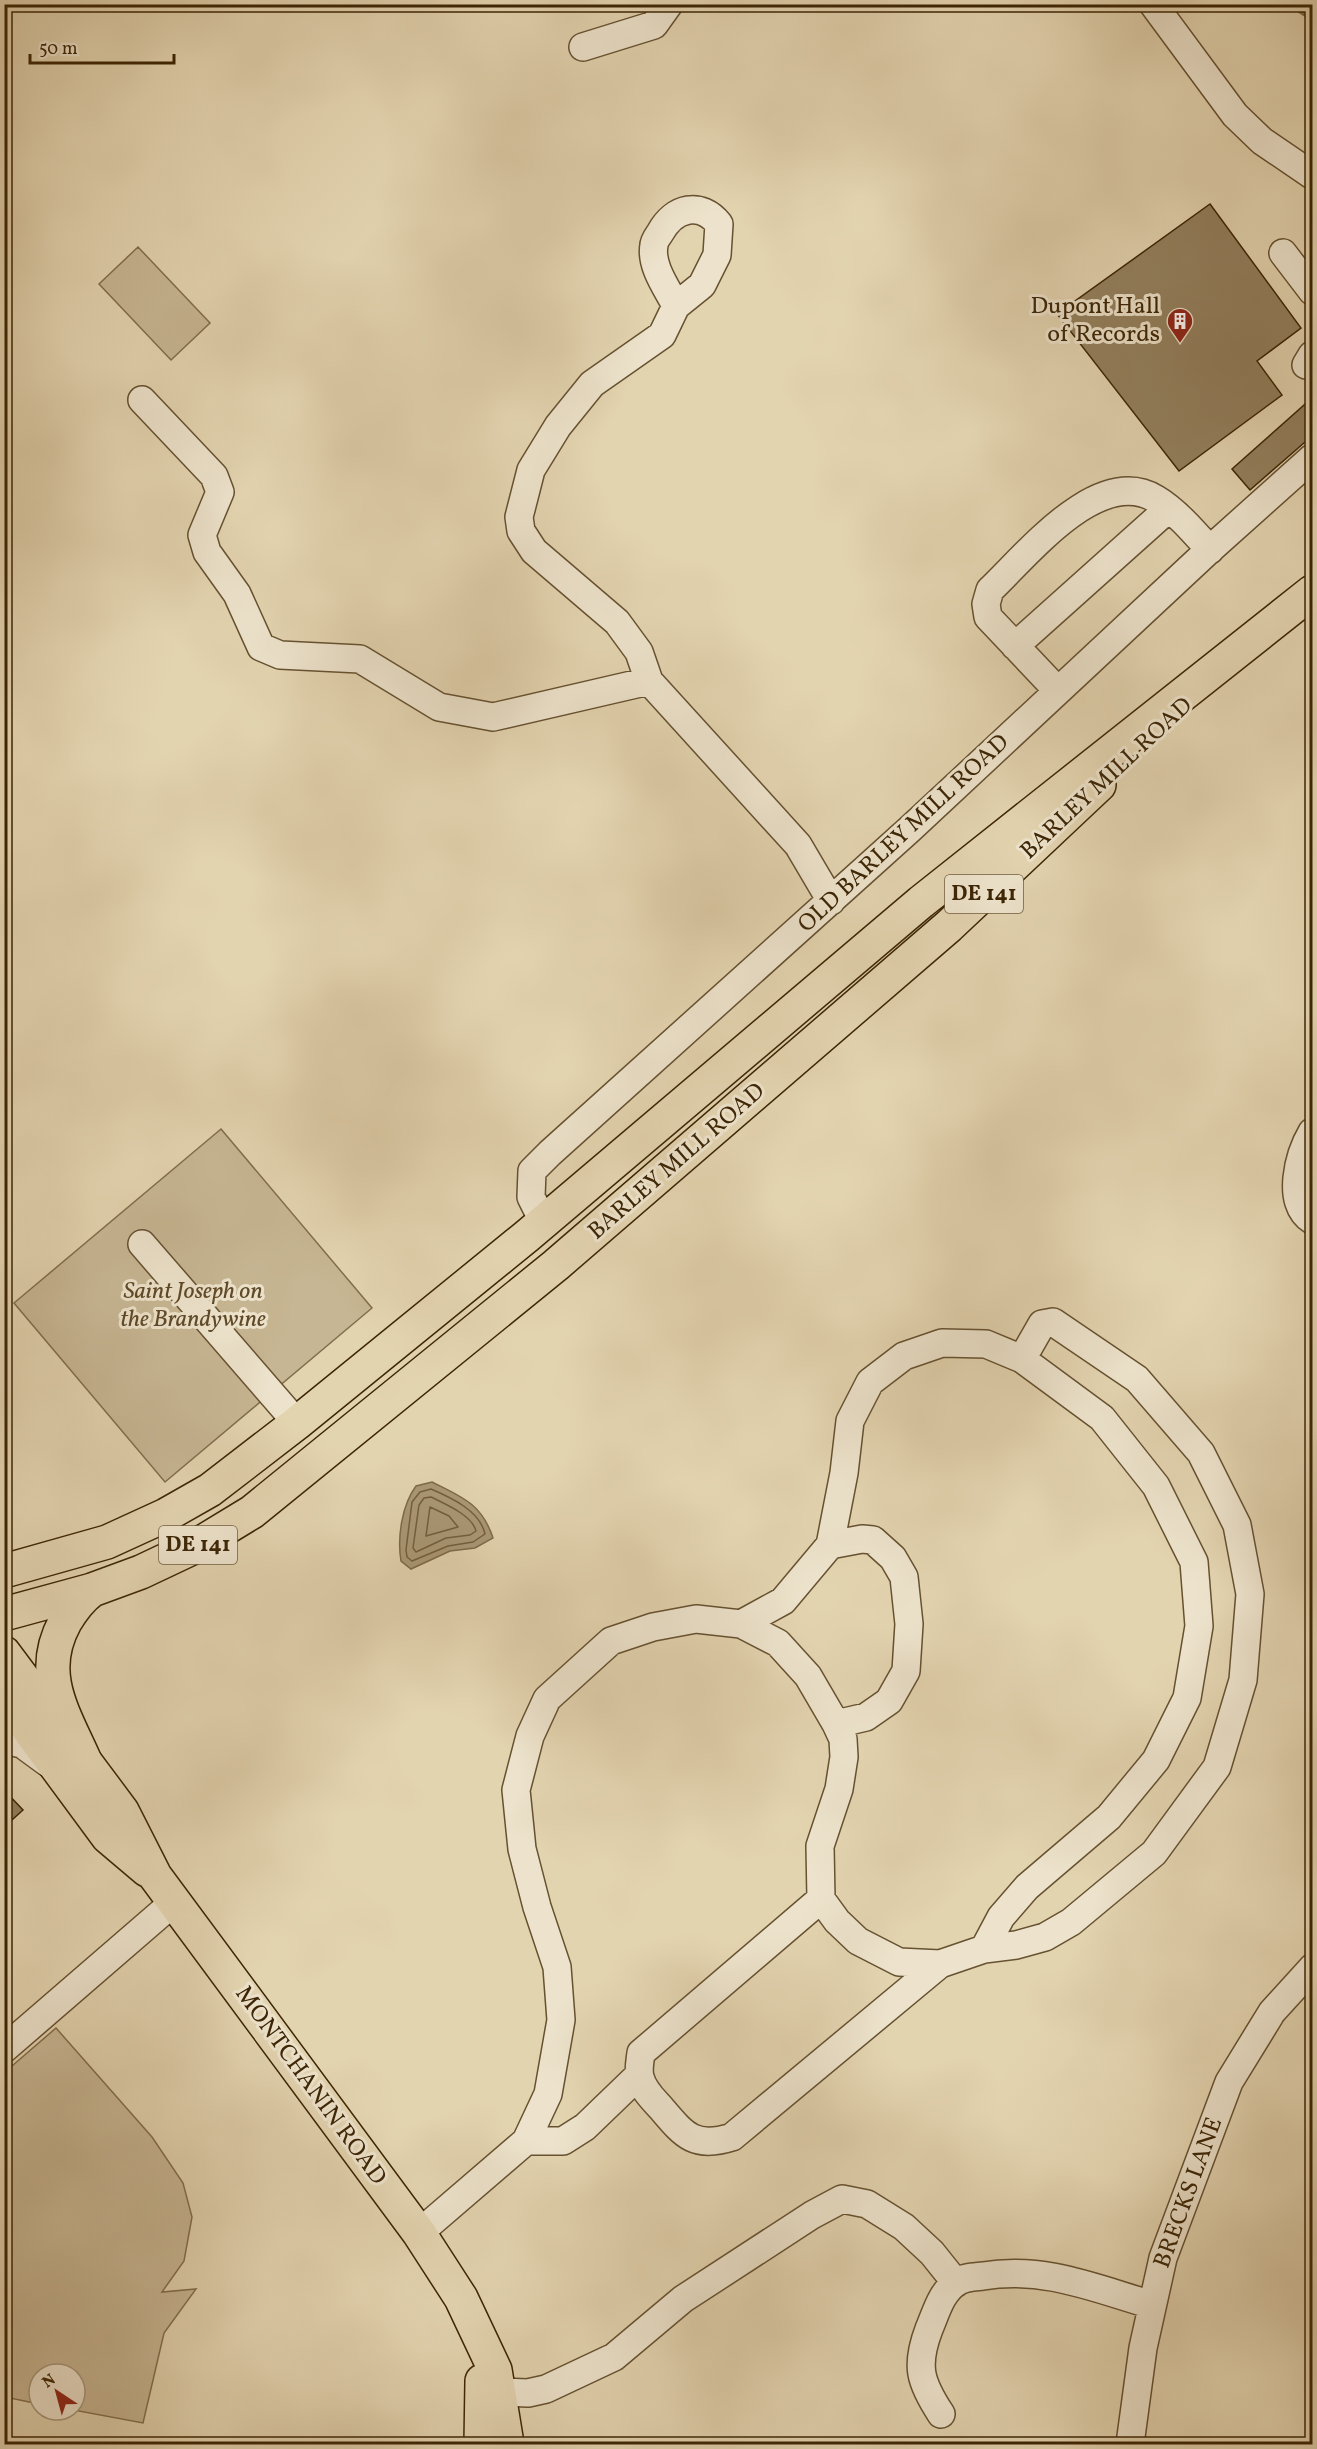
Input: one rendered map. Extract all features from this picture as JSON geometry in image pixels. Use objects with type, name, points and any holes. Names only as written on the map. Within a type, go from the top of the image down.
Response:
[{"type":"main road","name":"BARLEY MILL ROAD","points":[[4,1572],[106,1542],[166,1515],[210,1490],[297,1423],[543,1221],[921,902],[1312,592]]},
{"type":"main road","name":"BARLEY MILL ROAD","points":[[4,1614],[92,1590],[168,1560],[252,1512],[556,1265],[949,926],[1286,614]]},
{"type":"main road","points":[[364,1422],[407,1371],[506,1291],[534,1264],[543,1246],[543,1221]]},
{"type":"main road","points":[[78,1773],[58,1698],[51,1661],[59,1633],[69,1614],[92,1590]]},
{"type":"main road","name":"MONTCHANIN ROAD","points":[[4,1653],[78,1773]]},
{"type":"main road","name":"MONTCHANIN ROAD","points":[[4,1695],[78,1773],[122,1811],[155,1876],[419,2233],[461,2298],[495,2370],[481,2445]]},
{"type":"main road","points":[[464,2445],[491,2388]]},
{"type":"main road","points":[[491,2388],[517,2445]]},
{"type":"main road","name":"MONTCHANIN ROAD","points":[[491,2388],[507,2445]]},
{"type":"street","points":[[584,47],[654,25],[669,4]]},
{"type":"street","points":[[1154,4],[1235,114],[1262,141],[1310,171]]},
{"type":"street","points":[[1283,253],[1312,291]]},
{"type":"street","points":[[676,306],[662,335],[592,384],[558,426],[531,470],[519,517],[521,531],[534,551],[617,622],[639,652],[649,681],[798,845],[831,901]]},
{"type":"street","points":[[142,400],[214,476],[220,492],[202,535],[207,552],[237,594],[261,646],[280,656],[360,659],[439,707],[493,717],[649,681]]},
{"type":"street","name":"OLD BARLEY MILL ROAD","points":[[543,1221],[531,1197],[532,1171],[831,901],[1312,458]]},
{"type":"street","points":[[1058,691],[988,617],[986,604],[990,590],[1068,514],[1108,493],[1140,492],[1156,499],[1210,550]]},
{"type":"street","points":[[1016,646],[1167,509]]},
{"type":"street","points":[[1312,1132],[1303,1152],[1298,1200],[1307,1216],[1312,1220]]},
{"type":"street","points":[[142,1244],[297,1423]]},
{"type":"street","points":[[821,1899],[641,2053],[639,2075],[645,2089],[685,2136],[699,2141],[717,2142],[732,2137],[940,1964],[984,1949],[1016,1945],[1045,1937],[1071,1922],[1154,1853],[1217,1767],[1243,1680],[1250,1594],[1237,1524],[1201,1453],[1137,1379],[1053,1322],[1042,1324],[1022,1359]]},
{"type":"street","points":[[741,1624],[783,1600],[830,1545],[844,1473],[850,1421],[870,1382],[904,1356],[942,1343],[986,1344],[1022,1359],[1101,1418],[1156,1486],[1194,1562],[1199,1626],[1187,1698],[1156,1760],[1109,1817],[1027,1887],[1000,1917],[984,1949]]},
{"type":"street","points":[[830,1545],[862,1539],[873,1540],[893,1558],[904,1577],[909,1624],[906,1671],[889,1701],[866,1717],[836,1724]]},
{"type":"street","points":[[419,2233],[526,2141],[548,2094],[561,2020],[557,1967],[537,1907],[521,1837],[516,1790],[530,1736],[547,1699],[611,1641],[653,1627],[696,1619],[741,1624],[778,1643],[808,1676],[843,1739],[844,1757],[839,1789],[820,1846],[821,1899],[837,1921],[858,1941],[900,1962],[940,1964]]},
{"type":"street","points":[[4,1740],[22,1744],[47,1761],[78,1773]]},
{"type":"street","points":[[4,2049],[174,1902]]},
{"type":"street","name":"BRECKS LANE","points":[[1130,2445],[1143,2348],[1162,2258],[1195,2177],[1229,2082],[1272,2012],[1312,1968]]},
{"type":"street","points":[[526,2141],[563,2141],[585,2127],[639,2075]]},
{"type":"street","points":[[491,2388],[528,2393],[546,2390],[614,2357],[683,2299],[812,2215],[842,2199],[867,2204],[896,2221],[932,2253],[956,2283]]},
{"type":"street","points":[[941,2414],[923,2386],[920,2376],[921,2356],[943,2296],[956,2283],[998,2273],[1037,2272],[1152,2305]]},
{"type":"green space","points":[[138,247],[210,323],[171,360],[99,284]]},
{"type":"green space","name":"Saint Joseph on the Brandywine","points":[[221,1129],[372,1308],[165,1482],[14,1303]]},
{"type":"green space","points":[[56,2028],[152,2137],[183,2183],[192,2217],[184,2261],[162,2292],[196,2289],[164,2333],[143,2423],[87,2413],[87,2362],[27,2362],[27,2402],[5,2397],[5,2072]]},
{"type":"water","points":[[432,1482],[462,1497],[477,1509],[493,1538],[475,1548],[450,1551],[411,1569],[401,1561],[400,1532],[404,1512],[416,1486]]},
{"type":"building","name":"Dupont Hall of Records","points":[[1210,204],[1301,328],[1257,361],[1282,395],[1179,471],[1057,314]]},
{"type":"building","points":[[1312,398],[1312,436],[1250,490],[1232,469]]},
{"type":"building","points":[[4,1790],[23,1810],[4,1827]]},
{"type":"waterway","points":[[1290,4],[1312,18]]},
{"type":"place","name":"Dupont Hall of Records","points":[[1180,344]]}]
